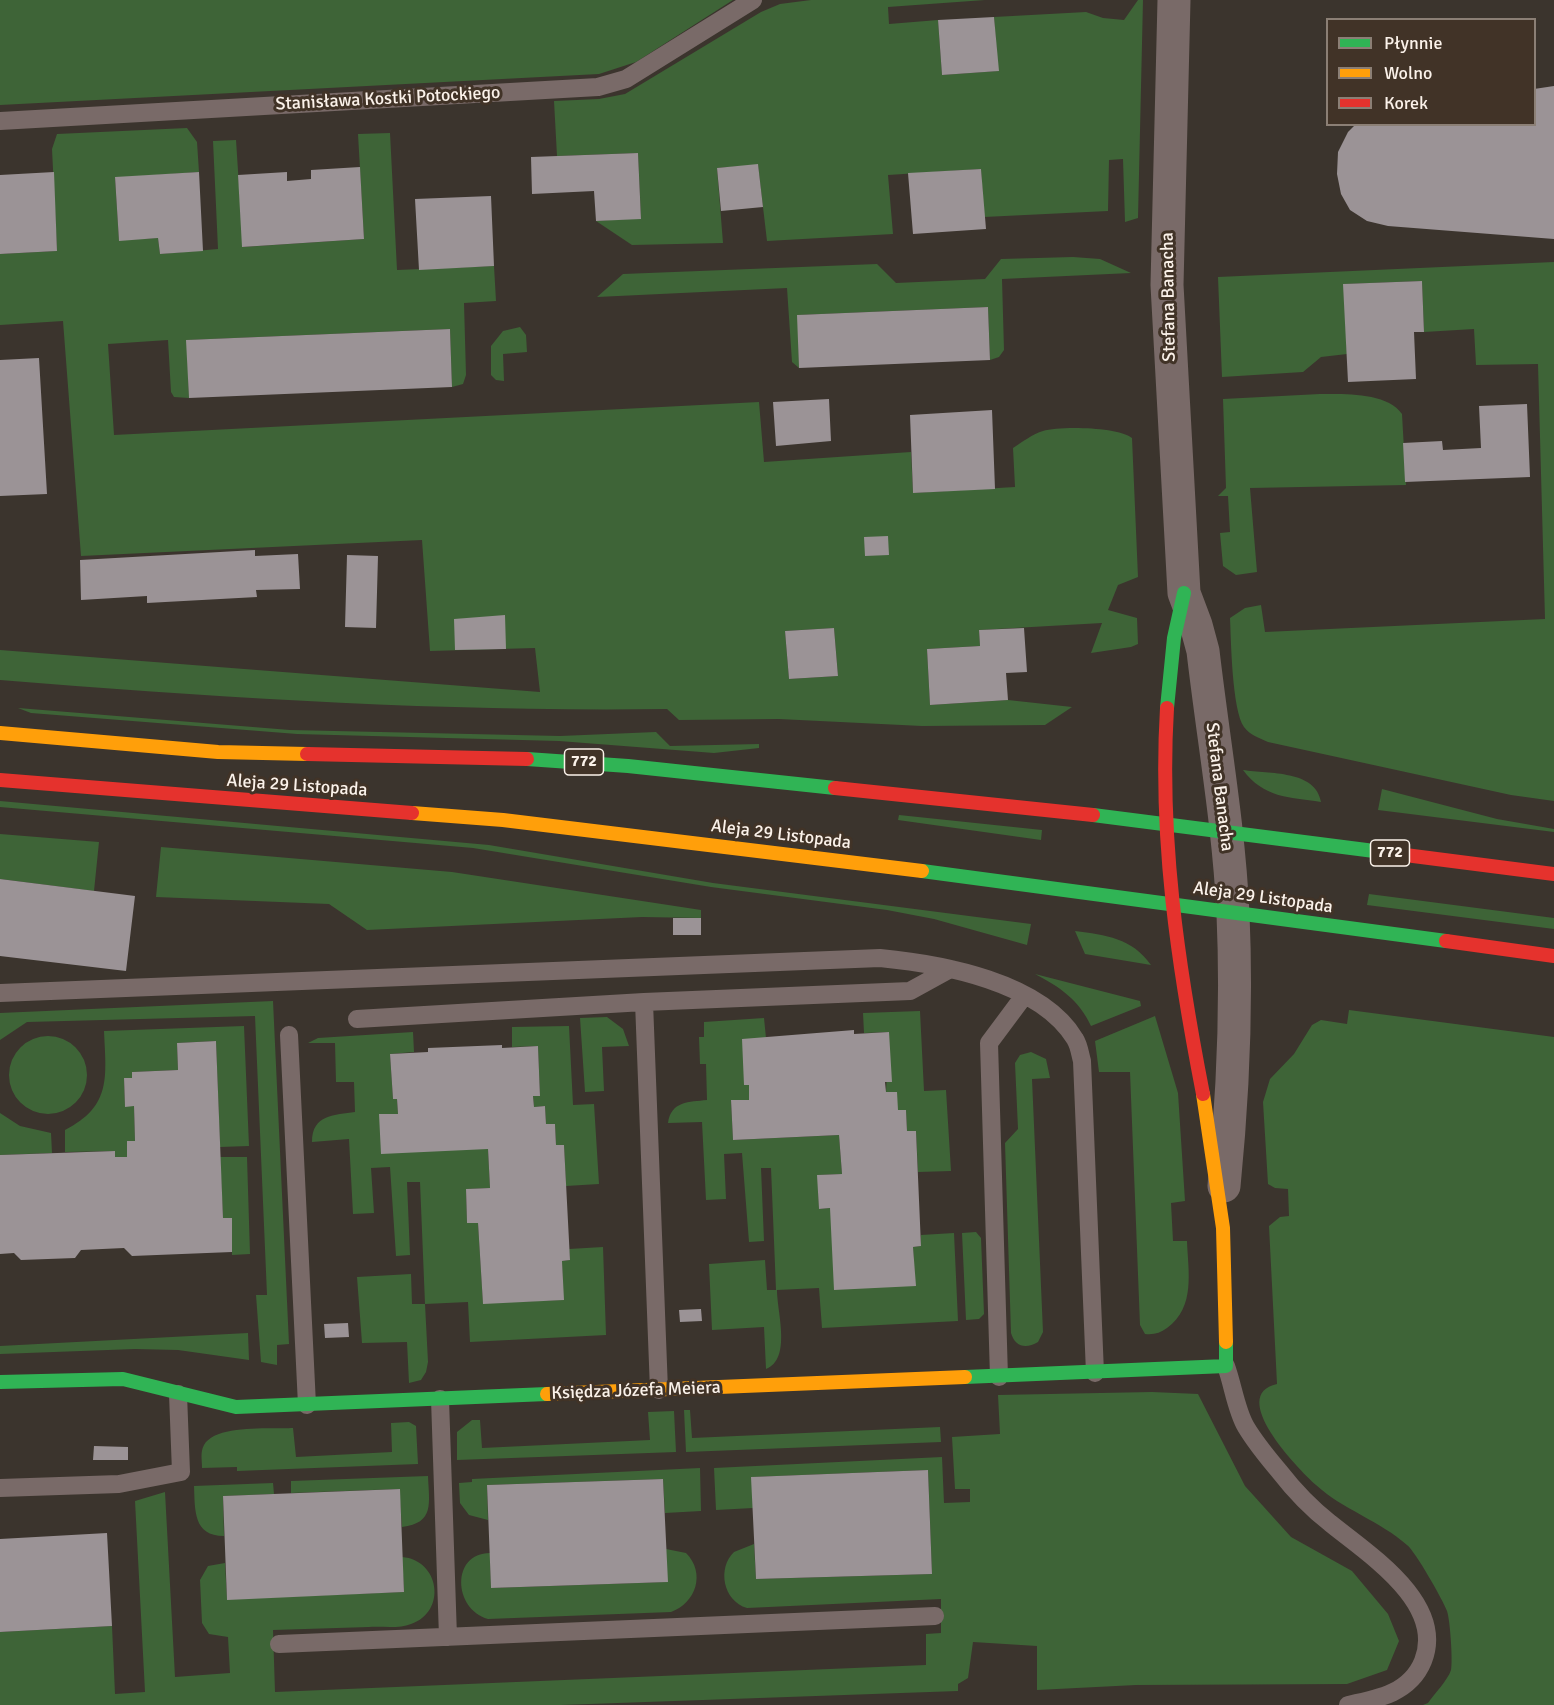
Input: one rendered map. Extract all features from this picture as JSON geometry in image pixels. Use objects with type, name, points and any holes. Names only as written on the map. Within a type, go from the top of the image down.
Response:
[{"type":"main road","name":"Stefana Banacha","points":[[1184,593],[1174,629],[1171,655],[1165,741],[1167,824],[1173,903],[1184,993],[1203,1084],[1221,1209],[1226,1366]]},
{"type":"main road","name":"Aleja 29 Listopada","points":[[0,733],[239,753],[584,762],[1167,824],[1554,874]]},
{"type":"main road","name":"Aleja 29 Listopada","points":[[0,780],[503,820],[1173,903],[1554,956]]},
{"type":"main road","name":"Księdza Józefa Meiera","points":[[0,1382],[123,1379],[236,1407],[1226,1366]]},
{"type":"street","name":"Stefana Banacha","points":[[1174,0],[1167,262],[1172,405],[1184,593],[1203,651],[1226,831],[1233,912],[1232,1106],[1221,1209]]},
{"type":"lane","name":"Stanisława Kostki Potockiego","points":[[0,121],[598,87],[626,79],[753,0]]},
{"type":"lane","points":[[0,993],[880,958],[917,962],[982,978],[1041,1004],[1061,1020],[1077,1041],[1082,1061],[1095,1373]]},
{"type":"lane","points":[[357,1019],[644,1002],[910,991],[950,969]]},
{"type":"lane","points":[[999,1377],[989,1042],[1024,996]]},
{"type":"lane","points":[[644,1002],[659,1390]]},
{"type":"lane","points":[[289,1035],[307,1405]]},
{"type":"lane","points":[[1226,1366],[1245,1426],[1280,1472],[1328,1521],[1368,1552],[1402,1584],[1424,1619],[1428,1639],[1426,1654],[1420,1669],[1411,1680],[1382,1699],[1348,1705]]},
{"type":"lane","points":[[0,1488],[119,1484],[181,1472],[178,1394]]},
{"type":"lane","points":[[440,1399],[448,1637]]},
{"type":"lane","points":[[279,1644],[935,1616]]},
{"type":"green space","points":[[0,0],[733,0],[636,62],[599,74],[0,105]]},
{"type":"green space","points":[[811,0],[985,0],[888,7],[889,24],[938,20],[942,75],[998,71],[994,17],[1086,12],[1103,18],[1124,20],[1138,0],[1143,0],[1138,218],[1125,222],[1123,159],[1109,160],[1108,211],[984,217],[981,169],[888,175],[893,234],[767,241],[758,165],[717,168],[723,243],[632,245],[596,221],[641,218],[638,153],[557,156],[554,101],[599,99],[625,94],[761,12],[780,4]]},
{"type":"green space","points":[[187,128],[197,142],[199,172],[115,178],[119,240],[158,238],[160,254],[218,249],[213,141],[236,140],[243,247],[364,239],[358,134],[390,133],[397,270],[494,266],[496,301],[464,303],[466,375],[463,384],[452,387],[450,329],[187,340],[189,398],[174,397],[171,392],[168,340],[108,344],[114,435],[759,402],[764,462],[911,452],[913,493],[1015,487],[1013,448],[1043,431],[1089,428],[1125,434],[1132,438],[1138,577],[1118,585],[1108,610],[1137,618],[1138,644],[1091,653],[1102,623],[979,630],[980,646],[927,649],[930,705],[1008,700],[1072,707],[1045,725],[922,726],[779,719],[679,720],[667,709],[416,706],[167,693],[0,680],[0,650],[540,692],[535,648],[430,651],[422,540],[81,556],[63,321],[0,325],[0,254],[57,251],[52,149],[57,134]],"holes":[[[834,628],[838,676],[789,679],[785,631]]]},
{"type":"green space","points":[[1073,257],[1100,259],[1131,273],[1002,279],[1004,350],[999,357],[990,360],[988,307],[798,315],[799,368],[792,362],[787,288],[597,297],[623,274],[877,264],[896,283],[985,279],[1001,259]]},
{"type":"green space","points":[[1554,262],[1554,801],[1511,795],[1268,742],[1252,734],[1244,727],[1240,718],[1232,658],[1230,618],[1245,608],[1261,605],[1265,632],[1545,619],[1538,364],[1476,365],[1474,329],[1424,332],[1422,281],[1344,284],[1347,354],[1321,357],[1303,372],[1222,377],[1218,277]]},
{"type":"green space","points":[[520,327],[526,335],[527,352],[503,354],[504,381],[496,380],[491,375],[491,346],[503,331]]},
{"type":"green space","points":[[1320,394],[1376,398],[1395,407],[1402,414],[1406,485],[1250,488],[1257,572],[1236,575],[1223,566],[1220,533],[1230,532],[1228,496],[1218,496],[1226,488],[1223,399]]},
{"type":"green space","points":[[18,708],[290,730],[560,736],[656,732],[670,746],[759,744],[759,748],[714,753],[559,741],[297,734],[31,713]]},
{"type":"green space","points":[[1243,770],[1278,773],[1301,779],[1317,792],[1321,802],[1287,797],[1268,791],[1259,786]]},
{"type":"green space","points":[[1382,789],[1497,819],[1554,829],[1554,832],[1378,810]]},
{"type":"green space","points":[[0,801],[489,845],[713,883],[1031,924],[1027,945],[934,919],[887,910],[711,887],[473,848],[0,807]]},
{"type":"green space","points":[[899,815],[1042,830],[1041,840],[898,820]]},
{"type":"green space","points":[[0,834],[99,842],[94,891],[0,879]]},
{"type":"green space","points":[[161,847],[452,872],[701,910],[701,918],[642,917],[367,930],[329,904],[156,897]]},
{"type":"green space","points":[[1369,894],[1554,918],[1554,929],[1367,905]]},
{"type":"green space","points":[[1075,931],[1108,936],[1127,943],[1144,956],[1151,965],[1085,954]]},
{"type":"green space","points":[[1035,974],[1140,1001],[1141,1006],[1091,1026],[1081,1009],[1068,995]]},
{"type":"green space","points":[[273,1001],[289,1344],[277,1345],[277,1365],[261,1362],[256,1295],[267,1295],[255,1016],[27,1022],[0,1040],[0,1013]]},
{"type":"green space","points":[[1349,1010],[1554,1037],[1554,1705],[1423,1705],[1428,1703],[1444,1682],[1452,1665],[1448,1615],[1435,1587],[1407,1545],[1316,1485],[1282,1448],[1262,1416],[1259,1402],[1264,1391],[1277,1384],[1269,1226],[1280,1217],[1289,1216],[1288,1189],[1275,1188],[1268,1184],[1263,1102],[1270,1079],[1294,1054],[1312,1025],[1321,1020],[1347,1024]]},
{"type":"green space","points":[[920,1011],[924,1091],[946,1090],[951,1171],[918,1172],[916,1131],[907,1131],[906,1110],[898,1110],[886,1092],[889,1032],[864,1033],[863,1013]]},
{"type":"green space","points":[[1155,1016],[1178,1093],[1185,1201],[1171,1203],[1173,1241],[1187,1241],[1189,1276],[1186,1299],[1176,1319],[1162,1331],[1145,1334],[1140,1325],[1130,1072],[1099,1072],[1095,1041]]},
{"type":"green space","points":[[607,1017],[623,1029],[629,1046],[602,1047],[604,1091],[585,1092],[580,1018]]},
{"type":"green space","points":[[764,1018],[766,1038],[749,1085],[749,1100],[731,1101],[733,1140],[839,1135],[842,1174],[818,1175],[819,1209],[830,1208],[915,1286],[913,1247],[921,1246],[921,1235],[954,1233],[958,1321],[822,1328],[819,1288],[777,1290],[781,1345],[779,1356],[774,1364],[766,1369],[764,1327],[712,1330],[709,1264],[765,1260],[767,1290],[776,1290],[771,1168],[761,1168],[764,1241],[749,1242],[742,1153],[724,1154],[726,1199],[706,1200],[702,1122],[668,1123],[673,1110],[682,1104],[707,1100],[706,1064],[700,1064],[699,1037],[704,1037],[704,1022]]},
{"type":"green space","points":[[244,1026],[249,1146],[220,1147],[216,1041],[177,1043],[178,1070],[132,1072],[132,1078],[124,1078],[125,1106],[134,1106],[135,1141],[127,1141],[127,1157],[115,1157],[115,1151],[65,1152],[65,1130],[91,1111],[103,1089],[104,1031]]},
{"type":"green space","points":[[569,1026],[573,1105],[594,1104],[599,1184],[566,1186],[564,1145],[556,1145],[555,1124],[546,1124],[545,1106],[534,1107],[533,1096],[540,1096],[538,1046],[512,1047],[512,1027]]},
{"type":"green space","points":[[413,1032],[414,1052],[390,1054],[393,1099],[397,1099],[398,1114],[379,1115],[488,1149],[490,1188],[466,1189],[467,1223],[478,1223],[483,1303],[563,1300],[562,1261],[570,1260],[569,1249],[603,1247],[606,1335],[470,1342],[468,1302],[425,1304],[420,1182],[407,1182],[410,1255],[396,1256],[390,1167],[371,1168],[374,1213],[353,1214],[349,1139],[312,1142],[313,1133],[320,1121],[333,1115],[355,1112],[354,1082],[336,1082],[335,1043],[308,1043],[318,1038]]},
{"type":"green space","points":[[48,1036],[63,1039],[76,1047],[84,1060],[87,1075],[84,1090],[76,1103],[63,1111],[48,1114],[33,1111],[20,1103],[12,1090],[9,1075],[12,1060],[20,1047],[33,1039]]},
{"type":"green space","points":[[1031,1052],[1046,1059],[1050,1078],[1032,1079],[1043,1332],[1038,1342],[1025,1346],[1018,1344],[1011,1333],[1005,1143],[1018,1129],[1015,1063],[1020,1055]]},
{"type":"green space","points":[[0,1113],[20,1126],[51,1133],[52,1153],[0,1155]]},
{"type":"green space","points":[[220,1157],[247,1157],[250,1254],[232,1255],[232,1218],[223,1218]]},
{"type":"green space","points":[[976,1232],[981,1238],[984,1314],[979,1319],[966,1320],[962,1233]]},
{"type":"green space","points":[[411,1274],[412,1304],[425,1304],[428,1362],[426,1372],[421,1380],[409,1383],[407,1342],[362,1343],[357,1277]]},
{"type":"green space","points":[[248,1333],[249,1360],[178,1350],[135,1349],[0,1354],[0,1346]]},
{"type":"green space","points":[[1152,1392],[1198,1394],[1245,1486],[1291,1537],[1352,1571],[1388,1614],[1399,1641],[1387,1670],[1347,1684],[1136,1685],[1037,1690],[1037,1646],[973,1642],[968,1678],[958,1684],[958,1691],[561,1705],[0,1705],[0,1632],[112,1626],[115,1694],[145,1692],[135,1501],[165,1492],[175,1677],[230,1673],[228,1637],[209,1634],[202,1623],[200,1580],[208,1566],[225,1563],[227,1599],[404,1592],[402,1557],[415,1560],[431,1576],[434,1598],[423,1618],[406,1626],[396,1627],[273,1630],[275,1692],[926,1665],[926,1634],[941,1633],[941,1599],[747,1608],[732,1599],[724,1575],[725,1567],[734,1552],[754,1544],[756,1579],[932,1574],[928,1470],[752,1477],[753,1508],[716,1510],[714,1468],[942,1457],[944,1503],[970,1502],[970,1489],[955,1489],[952,1437],[1000,1434],[998,1395]]},
{"type":"green space","points":[[684,1410],[690,1410],[692,1438],[940,1427],[941,1442],[686,1452]]},
{"type":"green space","points":[[674,1411],[676,1452],[457,1460],[457,1432],[472,1420],[480,1420],[482,1448],[650,1440],[648,1412]]},
{"type":"green space","points":[[409,1422],[416,1426],[418,1464],[237,1471],[237,1467],[202,1468],[204,1445],[210,1438],[231,1431],[293,1428],[296,1457],[392,1452],[391,1423]]},
{"type":"green space","points":[[700,1468],[701,1511],[665,1513],[663,1479],[487,1485],[488,1520],[469,1515],[460,1503],[459,1483],[472,1482],[472,1479]]},
{"type":"green space","points":[[428,1476],[429,1503],[425,1516],[413,1525],[402,1527],[399,1489],[291,1493],[291,1481]]},
{"type":"green space","points":[[273,1483],[274,1494],[223,1496],[224,1536],[206,1532],[201,1527],[196,1512],[194,1486]]},
{"type":"green space","points":[[666,1549],[686,1553],[696,1569],[697,1578],[692,1595],[687,1602],[671,1612],[488,1619],[476,1613],[463,1594],[461,1582],[463,1571],[468,1562],[477,1555],[490,1553],[491,1588],[667,1582]]},
{"type":"building","points":[[994,17],[999,71],[942,75],[938,20]]},
{"type":"building","points":[[1554,86],[1554,239],[1388,226],[1367,221],[1350,210],[1341,194],[1337,174],[1338,152],[1348,132],[1354,126],[1536,126],[1536,89]]},
{"type":"building","points":[[638,153],[641,219],[596,221],[594,191],[532,194],[531,157]]},
{"type":"building","points":[[758,164],[763,207],[721,211],[717,168]]},
{"type":"building","points":[[360,167],[364,239],[242,247],[238,175],[287,172],[287,181],[311,179],[311,170]]},
{"type":"building","points":[[981,169],[986,229],[913,234],[908,173]]},
{"type":"building","points":[[54,172],[57,251],[0,254],[0,175]]},
{"type":"building","points":[[199,172],[203,251],[160,254],[158,238],[119,241],[115,177]]},
{"type":"building","points":[[491,196],[494,266],[419,270],[415,199]]},
{"type":"building","points":[[1422,281],[1424,332],[1414,332],[1416,379],[1348,382],[1343,284]]},
{"type":"building","points":[[988,307],[990,360],[799,368],[797,315]]},
{"type":"building","points":[[450,329],[452,387],[189,398],[186,340]]},
{"type":"building","points":[[39,358],[47,494],[0,496],[0,360]]},
{"type":"building","points":[[829,399],[831,441],[776,446],[773,402]]},
{"type":"building","points":[[1527,404],[1530,477],[1405,482],[1403,443],[1442,441],[1443,450],[1481,448],[1479,406]]},
{"type":"building","points":[[992,410],[995,489],[913,493],[910,415]]},
{"type":"building","points":[[888,536],[889,555],[865,556],[864,537]]},
{"type":"building","points":[[255,550],[255,556],[298,554],[300,589],[256,590],[257,597],[147,603],[147,596],[81,600],[80,560]]},
{"type":"building","points":[[347,555],[378,556],[376,628],[345,627]]},
{"type":"building","points":[[505,615],[506,649],[455,650],[454,619]]},
{"type":"building","points":[[834,628],[838,676],[789,679],[785,631]]},
{"type":"building","points":[[1024,628],[1027,672],[1006,673],[1008,700],[930,705],[927,649],[980,646],[979,630]]},
{"type":"building","points":[[0,879],[135,896],[126,971],[0,956]]},
{"type":"building","points":[[673,918],[701,918],[701,935],[673,935]]},
{"type":"building","points":[[854,1030],[854,1034],[889,1032],[892,1082],[885,1082],[886,1092],[897,1092],[898,1110],[906,1110],[907,1131],[916,1131],[921,1246],[913,1247],[916,1286],[834,1290],[830,1208],[819,1209],[817,1175],[842,1174],[839,1135],[733,1140],[731,1100],[749,1100],[749,1085],[744,1085],[742,1039]]},
{"type":"building","points":[[216,1041],[223,1218],[232,1218],[232,1252],[132,1256],[124,1248],[81,1250],[75,1258],[21,1260],[14,1253],[0,1254],[0,1155],[115,1151],[115,1157],[127,1157],[127,1141],[135,1141],[134,1106],[125,1107],[124,1078],[132,1078],[132,1072],[178,1070],[177,1043]]},
{"type":"building","points":[[502,1045],[502,1048],[538,1046],[540,1096],[533,1096],[534,1107],[545,1106],[546,1124],[555,1124],[556,1145],[564,1145],[570,1260],[562,1261],[564,1300],[483,1304],[478,1223],[467,1223],[466,1189],[490,1188],[488,1149],[381,1154],[379,1114],[398,1114],[397,1099],[393,1099],[390,1054],[428,1052],[428,1048]]},
{"type":"building","points":[[701,1309],[702,1321],[680,1322],[679,1310]]},
{"type":"building","points":[[348,1323],[349,1337],[325,1338],[324,1324]]},
{"type":"building","points":[[94,1446],[128,1447],[128,1460],[93,1460]]},
{"type":"building","points":[[928,1470],[932,1574],[756,1579],[751,1477]]},
{"type":"building","points":[[663,1479],[668,1582],[491,1588],[487,1485]]},
{"type":"building","points":[[400,1489],[404,1592],[227,1600],[223,1496]]},
{"type":"building","points":[[107,1533],[112,1626],[0,1632],[0,1539]]},
{"type":"traffic: fast","points":[[1167,708],[1174,638],[1184,593]]},
{"type":"traffic: fast","points":[[527,759],[628,766],[835,788]]},
{"type":"traffic: fast","points":[[1093,815],[1382,852]]},
{"type":"traffic: fast","points":[[922,871],[1446,941]]},
{"type":"traffic: fast","points":[[965,1377],[1226,1366],[1226,1342]]},
{"type":"traffic: fast","points":[[0,1382],[123,1379],[236,1407],[547,1394]]},
{"type":"traffic: slow","points":[[0,733],[218,752],[307,754]]},
{"type":"traffic: slow","points":[[412,813],[503,820],[922,871]]},
{"type":"traffic: slow","points":[[1203,1094],[1223,1228],[1226,1342]]},
{"type":"traffic: slow","points":[[547,1394],[965,1377]]},
{"type":"traffic: jam","points":[[1167,708],[1165,757],[1168,854],[1179,950],[1203,1094]]},
{"type":"traffic: jam","points":[[307,754],[527,759]]},
{"type":"traffic: jam","points":[[0,780],[412,813]]},
{"type":"traffic: jam","points":[[835,788],[1093,815]]},
{"type":"traffic: jam","points":[[1382,852],[1554,874]]},
{"type":"traffic: jam","points":[[1446,941],[1554,956]]}]
